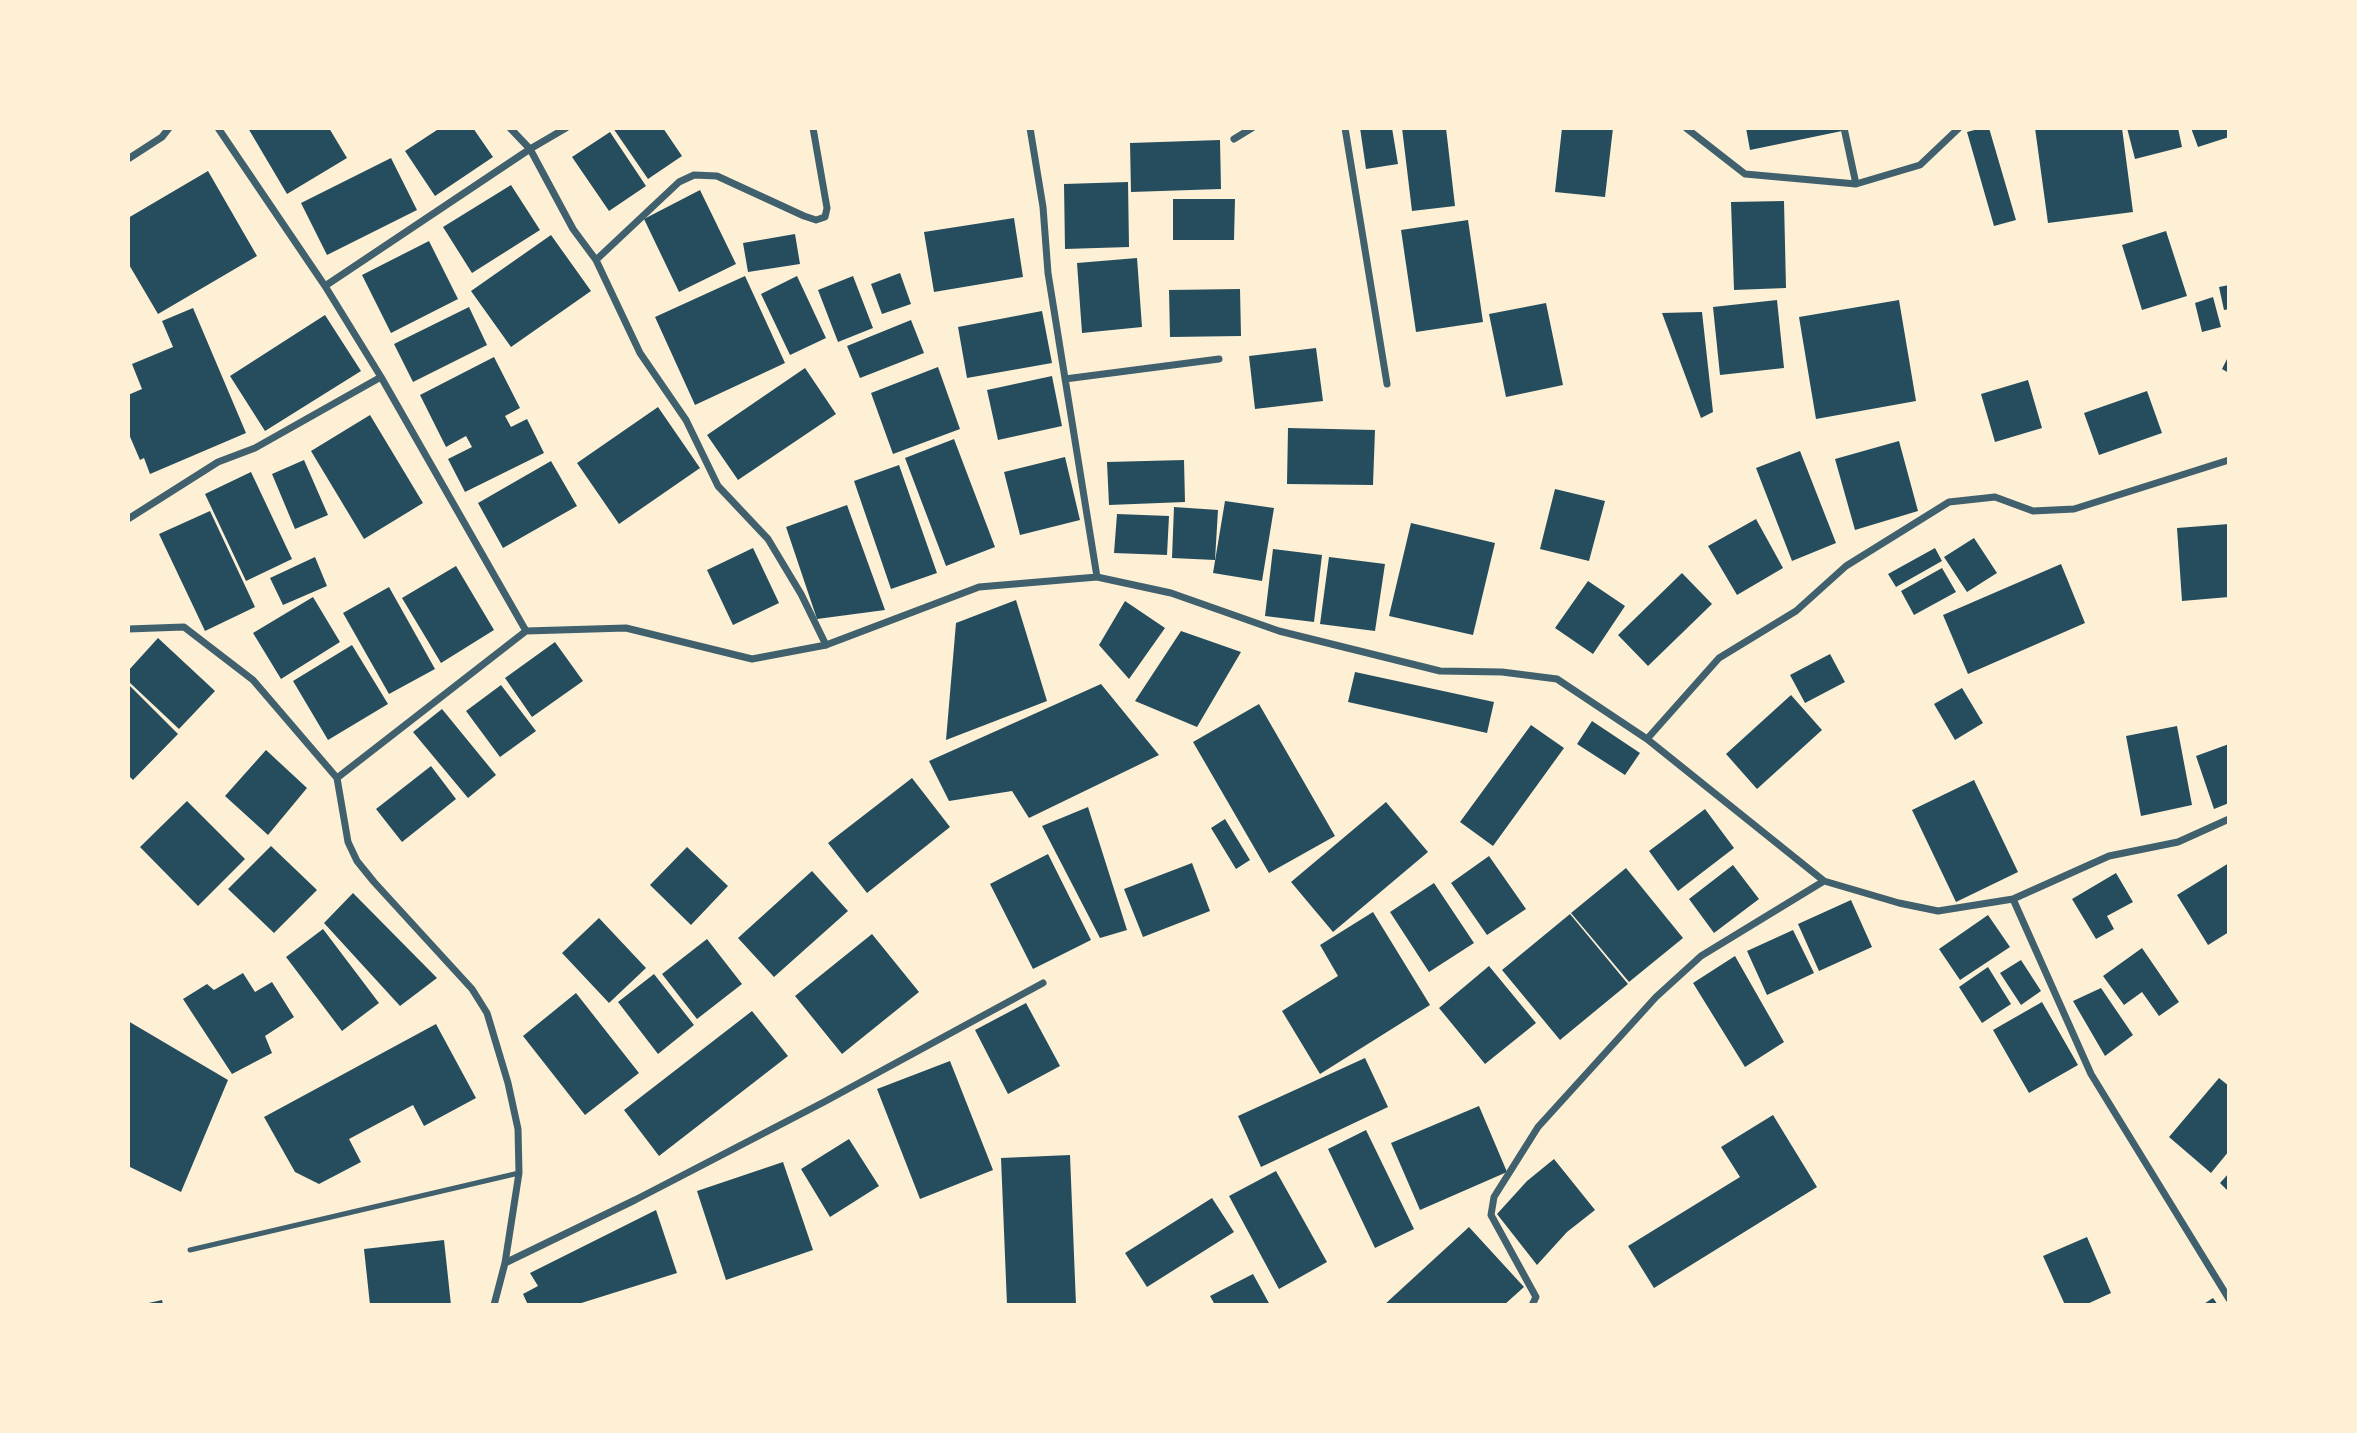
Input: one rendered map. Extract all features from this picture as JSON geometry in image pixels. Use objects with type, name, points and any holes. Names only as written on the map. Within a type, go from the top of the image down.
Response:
[{"type":"street","points":[[128,159],[162,137],[169,128]]},
{"type":"street","points":[[218,128],[325,286],[381,377],[526,631]]},
{"type":"street","points":[[510,128],[530,149],[573,229],[596,260],[640,353],[686,420],[718,486],[768,539],[801,594],[826,645]]},
{"type":"street","points":[[325,286],[530,149],[566,128]]},
{"type":"street","points":[[596,260],[679,182],[694,175],[718,176],[804,216],[816,220],[825,217],[827,208],[813,128]]},
{"type":"street","points":[[1031,128],[1043,206],[1048,273],[1097,577]]},
{"type":"street","points":[[1234,139],[1252,128]]},
{"type":"street","points":[[1345,128],[1387,384]]},
{"type":"street","points":[[1686,128],[1745,174],[1856,184],[1920,165],[1959,128]]},
{"type":"street","points":[[1844,128],[1856,184]]},
{"type":"street","points":[[1065,379],[1219,359]]},
{"type":"street","points":[[128,519],[218,462],[255,448],[381,377]]},
{"type":"street","points":[[1647,739],[1720,657],[1796,611],[1846,566],[1949,502],[1995,497],[2033,511],[2074,509],[2229,460]]},
{"type":"street","points":[[337,778],[526,631],[626,628],[752,659],[826,645],[979,587],[1097,577],[1171,593],[1279,631],[1440,671],[1502,672],[1557,679],[1647,739],[1824,881],[1899,903],[1938,911],[2013,899],[2109,856],[2178,842],[2229,819]]},
{"type":"street","points":[[128,629],[184,627],[253,680],[337,778],[348,842],[357,861],[472,989],[488,1013],[518,1129],[519,1173],[505,1263],[494,1305]]},
{"type":"street","points":[[1532,1305],[1536,1297],[1491,1215],[1494,1197],[1538,1127],[1656,998],[1701,956],[1824,881]]},
{"type":"street","points":[[2013,899],[2091,1074],[2229,1299]]},
{"type":"street","points":[[505,1263],[635,1200],[824,1102],[1042,983]]},
{"type":"lane","points":[[190,1250],[519,1173]]},
{"type":"building","points":[[248,128],[329,128],[347,158],[287,194]]},
{"type":"building","points":[[440,128],[473,128],[493,157],[435,196],[405,151]]},
{"type":"building","points":[[613,128],[663,128],[682,156],[648,179]]},
{"type":"building","points":[[1360,128],[1392,128],[1398,164],[1366,169]]},
{"type":"building","points":[[1402,128],[1446,128],[1455,206],[1412,211]]},
{"type":"building","points":[[1562,128],[1613,128],[1605,197],[1555,192]]},
{"type":"building","points":[[1746,128],[1841,128],[1842,131],[1750,150]]},
{"type":"building","points":[[1989,128],[2016,220],[1994,226],[1967,132]]},
{"type":"building","points":[[2035,128],[2122,128],[2133,212],[2048,223]]},
{"type":"building","points":[[2127,128],[2178,128],[2182,147],[2135,159]]},
{"type":"building","points":[[2191,128],[2229,128],[2229,137],[2198,147]]},
{"type":"building","points":[[610,132],[646,186],[609,211],[572,157]]},
{"type":"building","points":[[1220,140],[1221,189],[1131,192],[1130,143]]},
{"type":"building","points":[[391,158],[417,210],[327,255],[301,203]]},
{"type":"building","points":[[208,171],[257,256],[158,314],[128,263],[128,218]]},
{"type":"building","points":[[1128,182],[1129,247],[1065,249],[1064,184]]},
{"type":"building","points":[[511,185],[540,230],[472,273],[443,227]]},
{"type":"building","points":[[700,190],[736,264],[679,292],[644,219]]},
{"type":"building","points":[[1173,199],[1235,199],[1234,240],[1173,240]]},
{"type":"building","points":[[1784,201],[1786,288],[1734,290],[1731,202]]},
{"type":"building","points":[[1014,218],[1023,277],[934,292],[924,232]]},
{"type":"building","points":[[1468,220],[1483,322],[1416,332],[1401,230]]},
{"type":"building","points":[[2166,231],[2187,296],[2142,310],[2122,245]]},
{"type":"building","points":[[795,234],[800,264],[748,272],[743,243]]},
{"type":"building","points":[[551,235],[591,291],[511,347],[471,291]]},
{"type":"building","points":[[429,241],[458,299],[391,333],[362,275]]},
{"type":"building","points":[[1137,258],[1142,327],[1082,333],[1077,263]]},
{"type":"building","points":[[900,273],[911,304],[882,314],[871,284]]},
{"type":"building","points":[[745,276],[785,363],[695,405],[655,317]]},
{"type":"building","points":[[797,276],[826,338],[790,355],[761,294]]},
{"type":"building","points":[[853,276],[873,328],[838,342],[818,290]]},
{"type":"building","points":[[2229,285],[2229,309],[2224,310],[2219,287]]},
{"type":"building","points":[[1240,289],[1241,336],[1170,337],[1169,290]]},
{"type":"building","points":[[2213,297],[2221,327],[2202,332],[2195,303]]},
{"type":"building","points":[[1777,300],[1784,368],[1720,375],[1713,307]]},
{"type":"building","points":[[1899,300],[1916,401],[1816,419],[1799,317]]},
{"type":"building","points":[[1546,303],[1563,385],[1506,397],[1489,314]]},
{"type":"building","points":[[469,307],[487,345],[413,382],[394,344]]},
{"type":"building","points":[[193,308],[246,433],[150,474],[144,458],[140,460],[128,432],[128,395],[142,389],[132,364],[173,347],[162,321]]},
{"type":"building","points":[[1042,311],[1052,363],[967,378],[958,327]]},
{"type":"building","points":[[1702,312],[1713,412],[1701,418],[1662,313]]},
{"type":"building","points":[[325,315],[361,371],[265,431],[230,376]]},
{"type":"building","points":[[911,320],[924,353],[860,378],[847,346]]},
{"type":"building","points":[[1316,348],[1323,401],[1255,409],[1249,356]]},
{"type":"building","points":[[2229,355],[2229,373],[2222,369]]},
{"type":"building","points":[[494,357],[520,408],[505,416],[511,427],[527,419],[544,453],[465,492],[448,459],[472,447],[466,436],[446,447],[420,395]]},
{"type":"building","points":[[938,367],[960,429],[893,454],[871,393]]},
{"type":"building","points":[[805,368],[836,414],[738,480],[707,435]]},
{"type":"building","points":[[1052,376],[1062,426],[998,440],[987,390]]},
{"type":"building","points":[[2028,380],[2042,428],[1995,442],[1981,394]]},
{"type":"building","points":[[2147,391],[2162,433],[2099,455],[2084,413]]},
{"type":"building","points":[[658,407],[700,468],[619,524],[577,463]]},
{"type":"building","points":[[370,415],[423,503],[364,539],[311,451]]},
{"type":"building","points":[[1288,428],[1375,430],[1373,485],[1287,484]]},
{"type":"building","points":[[954,439],[995,547],[946,566],[905,458]]},
{"type":"building","points":[[1899,441],[1918,511],[1855,530],[1835,459]]},
{"type":"building","points":[[1800,451],[1836,543],[1792,561],[1756,468]]},
{"type":"building","points":[[1065,457],[1080,520],[1020,535],[1004,472]]},
{"type":"building","points":[[304,460],[328,515],[295,529],[272,474]]},
{"type":"building","points":[[1184,460],[1185,502],[1109,505],[1107,462]]},
{"type":"building","points":[[551,461],[577,506],[503,548],[478,503]]},
{"type":"building","points":[[899,465],[937,573],[891,589],[854,481]]},
{"type":"building","points":[[251,472],[292,559],[246,581],[205,494]]},
{"type":"building","points":[[1555,489],[1605,501],[1589,561],[1540,549]]},
{"type":"building","points":[[1225,501],[1274,508],[1262,581],[1213,573]]},
{"type":"building","points":[[847,505],[885,610],[817,619],[786,527]]},
{"type":"building","points":[[1174,507],[1218,510],[1215,560],[1172,558]]},
{"type":"building","points":[[210,511],[255,607],[205,631],[159,534]]},
{"type":"building","points":[[1117,514],[1169,516],[1167,555],[1114,553]]},
{"type":"building","points":[[1756,519],[1783,568],[1737,595],[1708,546]]},
{"type":"building","points":[[1411,523],[1495,543],[1473,635],[1389,616]]},
{"type":"building","points":[[2229,524],[2229,597],[2182,601],[2177,528]]},
{"type":"building","points":[[1974,538],[1997,573],[1967,592],[1944,557]]},
{"type":"building","points":[[753,548],[779,603],[733,625],[707,570]]},
{"type":"building","points":[[1935,548],[1942,561],[1896,587],[1888,574]]},
{"type":"building","points":[[1273,549],[1322,555],[1314,622],[1265,616]]},
{"type":"building","points":[[315,557],[327,586],[283,605],[270,578]]},
{"type":"building","points":[[1329,557],[1385,564],[1375,631],[1320,624]]},
{"type":"building","points":[[2061,564],[2085,623],[1968,674],[1943,615]]},
{"type":"building","points":[[456,566],[494,630],[441,663],[402,598]]},
{"type":"building","points":[[1942,568],[1956,592],[1914,615],[1901,591]]},
{"type":"building","points":[[1682,573],[1712,604],[1648,666],[1618,635]]},
{"type":"building","points":[[1588,581],[1625,606],[1593,654],[1555,628]]},
{"type":"building","points":[[389,587],[435,669],[389,694],[343,613]]},
{"type":"building","points":[[313,597],[340,642],[281,679],[253,633]]},
{"type":"building","points":[[1016,600],[1047,701],[946,740],[956,623]]},
{"type":"building","points":[[1125,601],[1165,628],[1129,679],[1099,645]]},
{"type":"building","points":[[1181,631],[1241,652],[1197,727],[1135,701]]},
{"type":"building","points":[[158,638],[215,691],[179,729],[128,681],[128,671]]},
{"type":"building","points":[[555,642],[583,681],[532,717],[505,678]]},
{"type":"building","points":[[352,645],[388,704],[328,740],[293,681]]},
{"type":"building","points":[[1830,654],[1845,682],[1805,703],[1790,675]]},
{"type":"building","points":[[1355,672],[1494,702],[1487,733],[1348,702]]},
{"type":"building","points":[[128,684],[178,734],[133,780],[128,775]]},
{"type":"building","points":[[1101,684],[1159,755],[1029,818],[1012,791],[949,801],[929,761]]},
{"type":"building","points":[[501,685],[536,731],[500,757],[466,711]]},
{"type":"building","points":[[1962,688],[1983,723],[1955,740],[1934,704]]},
{"type":"building","points":[[1791,695],[1822,730],[1757,789],[1726,754]]},
{"type":"building","points":[[1259,704],[1335,836],[1269,873],[1193,742]]},
{"type":"building","points":[[442,709],[496,775],[468,798],[413,732]]},
{"type":"building","points":[[1592,721],[1640,753],[1625,775],[1577,744]]},
{"type":"building","points":[[1531,725],[1564,748],[1493,846],[1460,822]]},
{"type":"building","points":[[2177,726],[2192,805],[2141,816],[2126,736]]},
{"type":"building","points":[[2229,744],[2229,803],[2214,809],[2196,756]]},
{"type":"building","points":[[266,750],[307,788],[268,835],[225,796]]},
{"type":"building","points":[[431,766],[456,799],[402,842],[376,809]]},
{"type":"building","points":[[912,778],[950,827],[867,893],[828,843]]},
{"type":"building","points":[[1974,780],[2018,872],[1956,902],[1912,810]]},
{"type":"building","points":[[187,801],[245,859],[198,906],[140,847]]},
{"type":"building","points":[[1386,802],[1428,852],[1333,932],[1291,882]]},
{"type":"building","points":[[1088,807],[1127,930],[1100,938],[1042,826]]},
{"type":"building","points":[[1705,809],[1734,848],[1678,891],[1649,851]]},
{"type":"building","points":[[1225,819],[1250,860],[1236,869],[1211,828]]},
{"type":"building","points":[[271,846],[317,890],[274,933],[228,889]]},
{"type":"building","points":[[687,847],[728,886],[691,925],[650,885]]},
{"type":"building","points":[[1048,854],[1091,940],[1033,969],[990,884]]},
{"type":"building","points":[[1489,856],[1526,909],[1487,935],[1451,883]]},
{"type":"building","points":[[1192,863],[1210,911],[1143,937],[1124,889]]},
{"type":"building","points":[[2229,863],[2229,932],[2208,945],[2177,895]]},
{"type":"building","points":[[1733,865],[1759,899],[1714,933],[1689,899]]},
{"type":"building","points":[[1626,868],[1683,938],[1629,982],[1571,913]]},
{"type":"building","points":[[812,871],[848,911],[774,977],[738,938]]},
{"type":"building","points":[[2116,873],[2133,902],[2107,916],[2114,929],[2096,939],[2072,899]]},
{"type":"building","points":[[1434,883],[1474,943],[1429,972],[1390,912]]},
{"type":"building","points":[[353,893],[437,978],[400,1006],[324,923]]},
{"type":"building","points":[[1851,900],[1872,947],[1819,971],[1798,924]]},
{"type":"building","points":[[1373,912],[1430,1005],[1320,1074],[1282,1011],[1338,976],[1320,945]]},
{"type":"building","points":[[1570,914],[1628,984],[1560,1040],[1502,970]]},
{"type":"building","points":[[1988,915],[2010,947],[1960,980],[1939,949]]},
{"type":"building","points":[[599,918],[646,968],[609,1003],[562,953]]},
{"type":"building","points":[[323,929],[379,1003],[342,1031],[286,957]]},
{"type":"building","points":[[1793,930],[1814,973],[1767,995],[1747,951]]},
{"type":"building","points":[[872,934],[919,992],[842,1054],[795,996]]},
{"type":"building","points":[[707,939],[742,984],[697,1019],[662,974]]},
{"type":"building","points":[[2142,948],[2179,1002],[2159,1016],[2142,992],[2124,1005],[2103,976]]},
{"type":"building","points":[[1735,956],[1784,1042],[1745,1067],[1693,983]]},
{"type":"building","points":[[2021,960],[2041,991],[2021,1005],[2000,973]]},
{"type":"building","points":[[1489,966],[1536,1023],[1485,1064],[1439,1008]]},
{"type":"building","points":[[1988,967],[2011,1004],[1982,1023],[1959,987]]},
{"type":"building","points":[[243,973],[255,992],[272,982],[294,1017],[265,1036],[272,1053],[232,1074],[183,999],[207,984],[214,990]]},
{"type":"building","points":[[654,974],[694,1025],[658,1054],[618,1002]]},
{"type":"building","points":[[2101,988],[2133,1035],[2105,1056],[2073,1001]]},
{"type":"building","points":[[576,993],[639,1073],[585,1115],[523,1036]]},
{"type":"building","points":[[2042,1002],[2078,1065],[2029,1093],[1993,1030]]},
{"type":"building","points":[[1026,1003],[1060,1066],[1008,1094],[975,1030]]},
{"type":"building","points":[[752,1011],[788,1056],[659,1156],[624,1110]]},
{"type":"building","points":[[128,1021],[228,1080],[181,1192],[128,1166]]},
{"type":"building","points":[[436,1024],[476,1098],[424,1126],[413,1105],[349,1139],[361,1162],[319,1184],[295,1172],[264,1117]]},
{"type":"building","points":[[1365,1058],[1388,1107],[1261,1167],[1238,1116]]},
{"type":"building","points":[[950,1061],[993,1170],[920,1199],[877,1089]]},
{"type":"building","points":[[2219,1078],[2229,1086],[2229,1151],[2211,1173],[2169,1137]]},
{"type":"building","points":[[1479,1106],[1507,1172],[1420,1210],[1391,1143]]},
{"type":"building","points":[[1773,1115],[1817,1187],[1654,1288],[1628,1246],[1740,1177],[1721,1147]]},
{"type":"building","points":[[1366,1130],[1414,1229],[1375,1248],[1328,1149]]},
{"type":"building","points":[[849,1139],[879,1186],[830,1217],[801,1169]]},
{"type":"building","points":[[1070,1155],[1076,1305],[1007,1305],[1001,1158]]},
{"type":"building","points":[[1554,1159],[1595,1210],[1567,1232],[1537,1265],[1497,1214],[1527,1181]]},
{"type":"building","points":[[783,1162],[813,1250],[726,1280],[697,1191]]},
{"type":"building","points":[[1276,1171],[1327,1262],[1279,1289],[1229,1196]]},
{"type":"building","points":[[2229,1173],[2229,1192],[2220,1183]]},
{"type":"building","points":[[1212,1198],[1234,1232],[1147,1287],[1125,1253]]},
{"type":"building","points":[[656,1210],[677,1273],[575,1305],[528,1305],[523,1294],[538,1286],[530,1273]]},
{"type":"building","points":[[1469,1227],[1524,1287],[1504,1305],[1384,1305]]},
{"type":"building","points":[[2087,1237],[2111,1293],[2085,1305],[2065,1305],[2043,1256]]},
{"type":"building","points":[[444,1240],[451,1305],[370,1305],[364,1249]]},
{"type":"building","points":[[1253,1274],[1270,1305],[1215,1305],[1210,1296]]},
{"type":"building","points":[[2213,1298],[2218,1305],[2202,1305]]},
{"type":"building","points":[[162,1300],[163,1305],[144,1305],[144,1304]]}]
